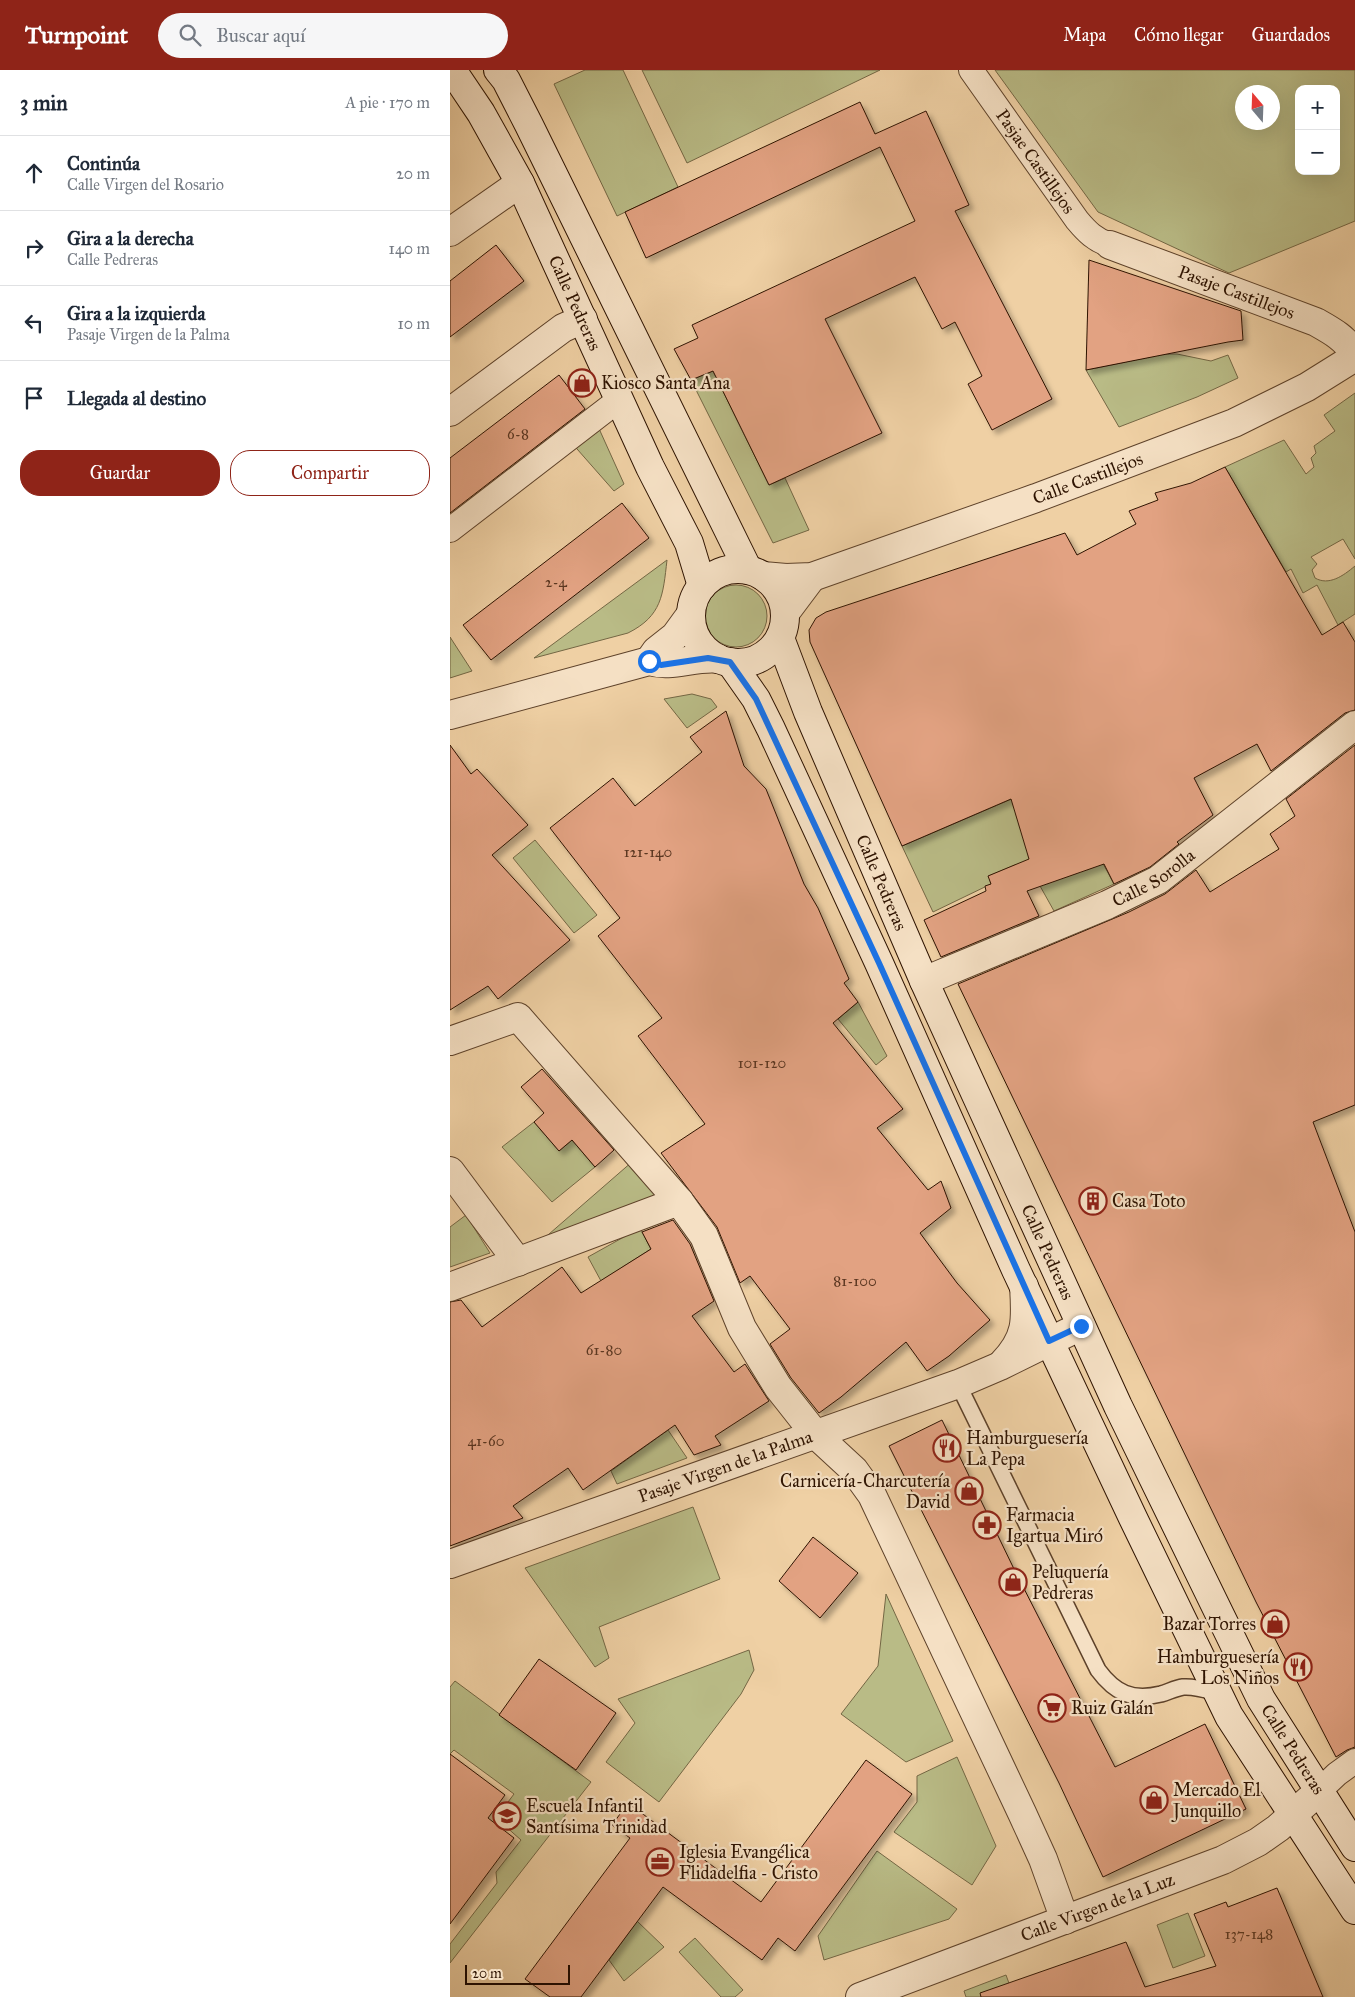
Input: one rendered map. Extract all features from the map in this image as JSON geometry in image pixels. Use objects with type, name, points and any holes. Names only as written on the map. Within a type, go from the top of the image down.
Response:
[{"type":"street","name":"Pasjae Castillejos","points":[[971,70],[1088,234],[1100,242],[1110,245]]},
{"type":"street","name":"Calle Pedreras","points":[[702,586],[689,543],[582,319],[520,183],[453,78],[510,73],[755,573]]},
{"type":"street","points":[[450,232],[520,183]]},
{"type":"street","name":"Pasaje Castillejos","points":[[1110,245],[1316,322],[1339,334],[1349,343],[1355,355]]},
{"type":"street","points":[[450,412],[562,328],[582,319]]},
{"type":"street","name":"Calle Castillejos","points":[[755,573],[786,578],[812,577],[1036,498],[1234,423],[1307,387],[1355,355]]},
{"type":"street","points":[[450,530],[620,399]]},
{"type":"street","points":[[725,660],[707,651],[698,641],[692,628],[691,614],[694,599],[702,586],[712,577],[735,569],[755,573],[777,589],[783,602],[782,626]]},
{"type":"street","points":[[450,715],[649,661],[661,665],[697,658],[744,663],[757,659],[769,652],[782,626],[812,577]]},
{"type":"street","points":[[649,661],[656,651],[675,636],[691,614]]},
{"type":"street","name":"Calle Pedreras","points":[[782,626],[808,712],[924,981],[1081,1326],[1261,1699],[1355,1847]]},
{"type":"street","name":"Calle Pedreras","points":[[725,660],[756,699],[771,729],[879,963],[1049,1341],[1132,1518],[1229,1716],[1355,1910]]},
{"type":"street","name":"Calle Sorolla","points":[[924,981],[1108,905],[1158,880],[1355,725]]},
{"type":"street","points":[[450,1041],[518,1017],[679,1201],[704,1236],[718,1265],[742,1328],[778,1387],[815,1434],[854,1470],[872,1495],[1026,1820],[1043,1859],[1065,1920]]},
{"type":"street","points":[[450,1171],[518,1262]]},
{"type":"street","points":[[450,1287],[679,1201]]},
{"type":"street","name":"Pasaje Virgen de la Palma","points":[[1000,1366],[1016,1349],[1024,1331],[1026,1320],[1024,1286]]},
{"type":"street","name":"Pasaje Virgen de la Palma","points":[[450,1564],[958,1384],[1000,1366],[1081,1326]]},
{"type":"street","points":[[1319,1791],[1337,1774],[1355,1761]]},
{"type":"street","name":"Calle Virgen de la Luz","points":[[860,1997],[1223,1860],[1258,1842],[1278,1828],[1319,1791]]},
{"type":"lane","points":[[958,1384],[1098,1670],[1107,1683],[1120,1692],[1135,1696],[1151,1696],[1183,1687],[1218,1692]]},
{"type":"green space","points":[[585,70],[623,70],[678,187],[617,216],[554,84]]},
{"type":"green space","points":[[642,70],[880,70],[687,163]]},
{"type":"green space","points":[[995,70],[1355,70],[1355,221],[1229,273],[1098,212]]},
{"type":"green space","points":[[1164,354],[1177,354],[1211,361],[1228,355],[1238,378],[1197,397],[1119,427],[1086,370]]},
{"type":"green space","points":[[713,371],[769,485],[785,478],[809,530],[773,543],[691,380]]},
{"type":"green space","points":[[1355,393],[1355,559],[1343,539],[1311,557],[1317,564],[1312,570],[1315,578],[1320,580],[1336,579],[1355,566],[1355,614],[1338,625],[1317,585],[1303,593],[1291,569],[1286,572],[1225,467],[1284,440],[1306,474],[1314,467],[1311,458],[1316,453],[1314,446],[1335,431],[1324,415]]},
{"type":"green space","points":[[596,422],[624,484],[614,491],[570,441]]},
{"type":"green space","points":[[667,560],[659,603],[648,619],[639,626],[628,633],[534,658]]},
{"type":"green space","points":[[730,585],[742,585],[758,594],[765,604],[767,616],[765,628],[758,638],[742,647],[730,647],[719,642],[710,633],[705,622],[705,610],[710,599],[719,590]]},
{"type":"green space","points":[[450,637],[472,671],[450,678]]},
{"type":"green space","points":[[692,694],[711,699],[717,707],[687,728],[664,699]]},
{"type":"green space","points":[[1058,779],[1114,884],[1054,911],[1035,877],[1015,865],[989,876],[991,884],[933,912],[902,846]]},
{"type":"green space","points":[[535,840],[597,915],[574,933],[513,858]]},
{"type":"green space","points":[[858,1002],[887,1056],[876,1065],[838,1019]]},
{"type":"green space","points":[[534,1122],[559,1151],[572,1140],[595,1167],[552,1202],[502,1147]]},
{"type":"green space","points":[[633,1161],[660,1195],[541,1241]]},
{"type":"green space","points":[[466,1215],[490,1253],[450,1267],[450,1227]]},
{"type":"green space","points":[[640,1228],[651,1249],[601,1281],[588,1257]]},
{"type":"green space","points":[[668,1430],[687,1458],[617,1484],[611,1471]]},
{"type":"green space","points":[[693,1507],[720,1579],[599,1627],[609,1658],[595,1667],[525,1568]]},
{"type":"green space","points":[[886,1594],[953,1741],[906,1762],[841,1714],[878,1666]]},
{"type":"green space","points":[[749,1650],[754,1670],[741,1694],[659,1802],[606,1762],[635,1723],[618,1699]]},
{"type":"green space","points":[[455,1681],[591,1782],[450,1963],[450,1944],[497,1883],[496,1872],[521,1840],[496,1818],[514,1794],[454,1750],[450,1754],[450,1687]]},
{"type":"green space","points":[[957,1757],[996,1846],[972,1885],[894,1832],[917,1802],[917,1776]]},
{"type":"green space","points":[[877,1851],[957,1909],[949,1919],[824,1960],[818,1936]]},
{"type":"green space","points":[[1188,1913],[1205,1956],[1173,1968],[1157,1925]]},
{"type":"green space","points":[[637,1921],[664,1947],[624,1981],[609,1960]]},
{"type":"green space","points":[[695,1938],[743,1990],[735,1997],[721,1997],[679,1952]]},
{"type":"green space","points":[[1006,1975],[1014,1997],[966,1997],[964,1991]]},
{"type":"building","points":[[860,102],[875,134],[926,111],[969,205],[955,211],[1052,399],[992,430],[968,384],[982,376],[955,322],[942,329],[915,277],[825,319],[882,433],[769,485],[713,371],[691,380],[674,349],[698,338],[692,325],[915,221],[880,147],[646,258],[625,212]]},
{"type":"building","points":[[496,245],[524,281],[450,337],[450,281]]},
{"type":"building","points":[[1089,260],[1241,311],[1243,340],[1086,370]]},
{"type":"building","points":[[559,375],[585,409],[450,513],[450,458]]},
{"type":"building","points":[[1225,467],[1322,635],[1343,622],[1355,642],[1355,710],[1345,713],[1271,771],[1257,744],[1194,778],[1213,815],[1177,842],[1179,844],[1150,867],[1114,884],[1104,864],[1027,891],[1039,916],[941,957],[924,920],[986,891],[985,886],[991,884],[988,876],[1029,859],[1011,799],[902,846],[810,642],[809,630],[816,618],[826,612],[1065,533],[1077,555],[1136,524],[1129,511],[1158,500],[1155,493],[1191,483]]},
{"type":"building","points":[[622,503],[649,538],[491,660],[463,625]]},
{"type":"building","points":[[726,711],[744,766],[766,789],[804,884],[818,908],[849,979],[844,983],[858,1002],[833,1023],[903,1109],[877,1128],[928,1190],[941,1181],[951,1208],[920,1233],[957,1283],[990,1320],[949,1356],[927,1371],[906,1342],[841,1397],[819,1413],[791,1378],[770,1344],[790,1329],[750,1276],[740,1283],[717,1227],[661,1153],[705,1124],[638,1036],[662,1018],[598,936],[620,918],[550,828],[613,778],[635,806],[702,752],[690,737]]},
{"type":"building","points":[[450,745],[471,774],[477,769],[528,825],[492,855],[570,940],[498,999],[488,986],[450,1010]]},
{"type":"building","points":[[1355,745],[1355,1105],[1313,1122],[1355,1232],[1355,1747],[1336,1757],[1256,1602],[958,984],[1129,912],[1165,894],[1196,870],[1210,892],[1279,849],[1270,834],[1295,816],[1286,799]]},
{"type":"building","points":[[542,1069],[614,1150],[595,1167],[572,1140],[559,1151],[534,1122],[544,1113],[521,1087]]},
{"type":"building","points":[[673,1220],[690,1244],[714,1301],[692,1316],[734,1372],[745,1364],[769,1401],[715,1436],[721,1445],[694,1455],[675,1425],[583,1490],[568,1468],[513,1506],[523,1518],[450,1546],[450,1302],[461,1300],[482,1327],[562,1267],[581,1293],[651,1249],[642,1232]]},
{"type":"building","points":[[942,1420],[1014,1569],[1115,1767],[1205,1724],[1246,1809],[1103,1877],[1059,1783],[889,1446]]},
{"type":"building","points":[[813,1537],[858,1573],[820,1618],[779,1581]]},
{"type":"building","points":[[539,1659],[616,1713],[576,1770],[499,1715]]},
{"type":"building","points":[[450,1754],[505,1795],[488,1818],[514,1838],[450,1924]]},
{"type":"building","name":"Iglesia Evangélica Flidadelfia - Cristo","points":[[866,1760],[912,1794],[795,1951],[778,1938],[762,1960],[663,1887],[581,1997],[550,1997],[525,1979],[630,1838],[612,1825],[628,1803],[761,1902]]},
{"type":"building","points":[[1277,1888],[1323,1997],[981,1997],[980,1993],[1126,1942],[1145,1987],[1216,1966],[1194,1914],[1226,1902],[1228,1907]]},
{"type":"place","name":"Kiosco Santa Ana","points":[[582,383]]},
{"type":"place","name":"Casa Toto","points":[[1093,1201]]},
{"type":"place","name":"Hamburguesería La Pepa","points":[[947,1448]]},
{"type":"place","name":"Carnicería-Charcutería David","points":[[969,1491]]},
{"type":"place","name":"Farmacia Igartua Miró","points":[[987,1525]]},
{"type":"place","name":"Peluquería Pedreras","points":[[1013,1582]]},
{"type":"place","name":"Bazar Torres","points":[[1275,1624]]},
{"type":"place","name":"Hamburguesería Los Niños","points":[[1298,1667]]},
{"type":"place","name":"Ruiz Galán","points":[[1052,1708]]},
{"type":"place","name":"Mercado El Junquillo","points":[[1154,1800]]},
{"type":"place","name":"Escuela Infantil Santísima Trinidad","points":[[507,1816]]},
{"type":"place","name":"Iglesia Evangélica Flidadelfia - Cristo","points":[[660,1862]]},
{"type":"route","points":[[649,661],[661,665],[697,658],[719,659],[730,662],[756,699],[879,963],[1049,1341],[1081,1326]]}]
